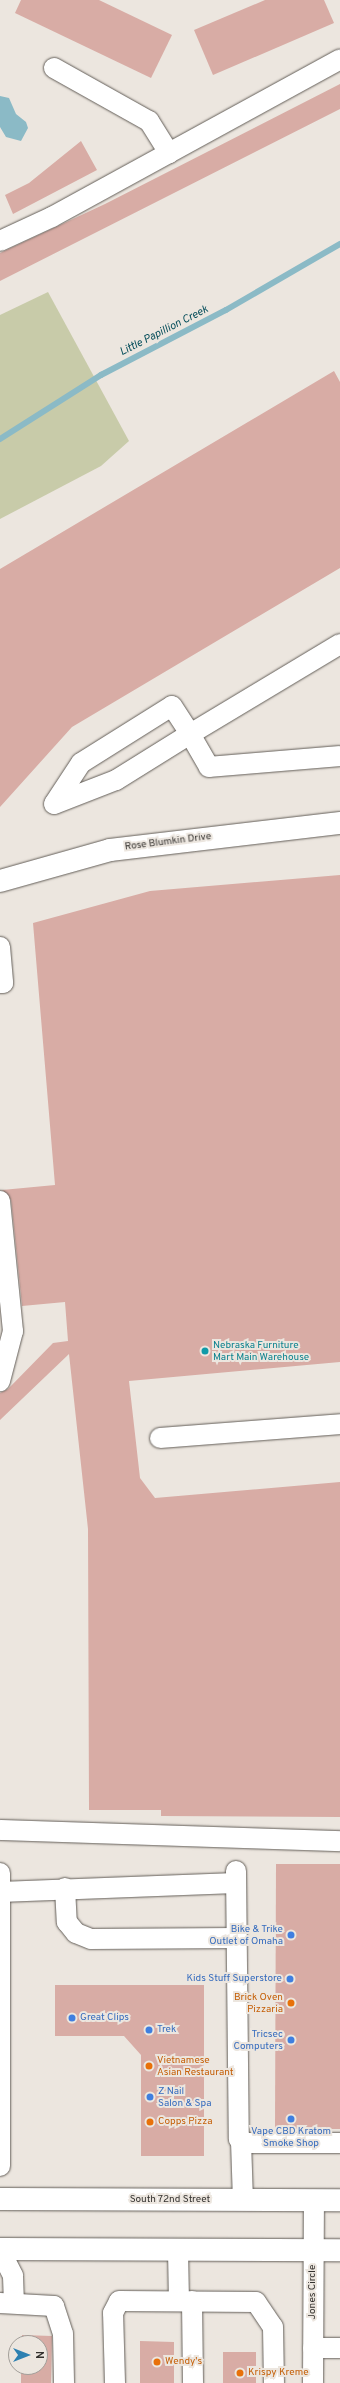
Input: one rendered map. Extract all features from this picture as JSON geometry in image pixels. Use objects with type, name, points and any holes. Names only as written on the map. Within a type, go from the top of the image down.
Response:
[{"type":"main road","name":"Rose Blumkin Drive","points":[[0,881],[110,850],[340,823]]},
{"type":"main road","name":"South 72nd Street","points":[[0,2199],[340,2200]]},
{"type":"main road","points":[[0,2250],[340,2250]]},
{"type":"street","points":[[0,240],[169,153],[340,59]]},
{"type":"street","points":[[54,68],[149,121],[169,153]]},
{"type":"street","points":[[340,644],[190,734],[116,780],[54,804],[81,763],[172,706],[190,734],[209,767],[340,756]]},
{"type":"street","points":[[0,947],[2,983]]},
{"type":"street","points":[[0,1201],[13,1331],[0,1381]]},
{"type":"street","points":[[160,1438],[340,1424]]},
{"type":"street","points":[[0,1830],[340,1841]]},
{"type":"street","points":[[0,1873],[0,2166]]},
{"type":"street","points":[[0,1892],[236,1877],[243,2200]]},
{"type":"street","points":[[65,1888],[67,1922],[76,1933],[91,1939],[237,1938]]},
{"type":"street","points":[[241,2141],[340,2143]]},
{"type":"street","name":"Jones Circle","points":[[313,2383],[314,2200]]},
{"type":"street","points":[[0,2250],[13,2276],[7,2303],[54,2306],[63,2334],[64,2383]]},
{"type":"street","points":[[178,2250],[186,2301],[193,2383]]},
{"type":"street","points":[[115,2383],[113,2313],[119,2301],[256,2302],[273,2327],[274,2383]]},
{"type":"street","points":[[313,2348],[340,2348]]},
{"type":"green space","points":[[48,292],[129,441],[101,466],[0,519],[0,315]]},
{"type":"water","points":[[0,96],[9,98],[16,114],[26,122],[28,128],[21,141],[6,137],[0,127]]},
{"type":"building","points":[[21,0],[99,0],[172,35],[151,78],[15,13]]},
{"type":"building","points":[[265,0],[324,0],[334,23],[213,75],[194,30]]},
{"type":"building","points":[[340,84],[340,109],[0,281],[0,253],[105,204]]},
{"type":"building","points":[[81,141],[97,170],[13,214],[5,195],[29,183]]},
{"type":"building","points":[[334,371],[340,382],[340,568],[72,727],[0,807],[0,569]]},
{"type":"building","name":"Nebraska Furniture Mart Main Warehouse","points":[[340,875],[340,1362],[129,1381],[140,1478],[155,1498],[340,1482],[340,1817],[161,1816],[161,1810],[89,1810],[88,1529],[69,1354],[0,1420],[0,1393],[8,1389],[53,1343],[68,1341],[65,1302],[22,1306],[11,1200],[2,1190],[55,1185],[33,923],[150,891]]},
{"type":"building","points":[[276,1864],[340,1864],[340,2129],[275,2129]]},
{"type":"building","points":[[55,1985],[204,1985],[204,2156],[141,2156],[141,2055],[124,2036],[55,2036]]},
{"type":"building","points":[[48,2336],[52,2336],[51,2383],[21,2383],[21,2375],[48,2375]]},
{"type":"building","name":"Wendy's","points":[[140,2341],[174,2342],[174,2383],[140,2383]]},
{"type":"building","name":"Krispy Kreme","points":[[223,2352],[256,2352],[256,2383],[223,2383]]},
{"type":"waterway","name":"Little Papillion Creek","points":[[0,439],[101,375],[226,310],[340,244]]},
{"type":"place","name":"Nebraska Furniture Mart Main Warehouse","points":[[205,1351]]},
{"type":"place","name":"Bike & Trike Outlet of Omaha","points":[[291,1935]]},
{"type":"place","name":"Kids Stuff Superstore","points":[[290,1979]]},
{"type":"place","name":"Brick Oven Pizzaria","points":[[291,2003]]},
{"type":"place","name":"Great Clips","points":[[72,2018]]},
{"type":"place","name":"Trek","points":[[149,2030]]},
{"type":"place","name":"Tricsec Computers","points":[[291,2040]]},
{"type":"place","name":"Vietnamese Asian Restaurant","points":[[149,2066]]},
{"type":"place","name":"Z Nail Salon & Spa","points":[[150,2097]]},
{"type":"place","name":"Vape CBD Kratom Smoke Shop","points":[[291,2119]]},
{"type":"place","name":"Copps Pizza","points":[[150,2122]]},
{"type":"place","name":"Wendy's","points":[[157,2362]]},
{"type":"place","name":"Krispy Kreme","points":[[240,2373]]}]
